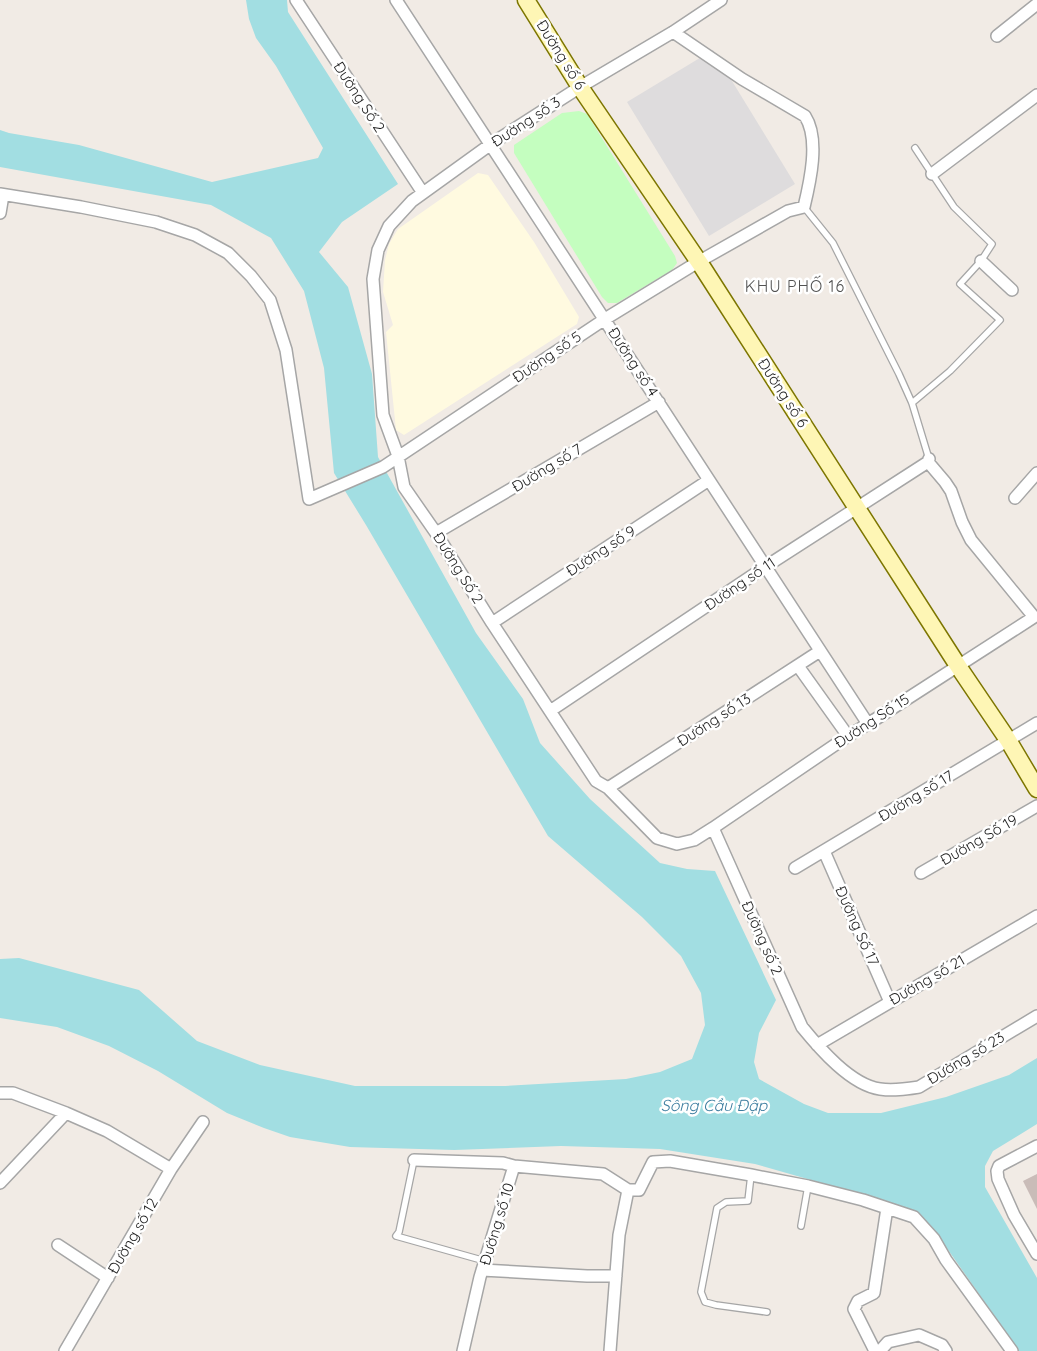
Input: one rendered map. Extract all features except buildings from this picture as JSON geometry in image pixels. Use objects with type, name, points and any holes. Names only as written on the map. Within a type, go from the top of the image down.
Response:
[{"type":"street","name":"Đường Số 2","points":[[296,0],[423,193]]},
{"type":"street","name":"Đường số 4","points":[[396,0],[868,724]]},
{"type":"street","name":"Đường số 6","points":[[526,0],[580,87],[698,262],[958,666],[1008,740],[1037,789]]},
{"type":"street","name":"Đường số 3","points":[[412,201],[491,144],[580,87],[672,32],[706,4],[721,0]]},
{"type":"street","points":[[997,36],[1037,4]]},
{"type":"street","points":[[672,32],[742,79],[805,116],[810,123],[813,135],[811,179],[804,207]]},
{"type":"street","points":[[932,174],[1037,95]]},
{"type":"street","points":[[0,213],[1,195]]},
{"type":"street","name":"Đường số 5","points":[[1,195],[81,207],[156,222],[195,235],[228,253],[251,276],[270,300],[286,350],[309,499],[383,467],[605,319],[698,262],[788,211],[804,207]]},
{"type":"street","name":"Đường Số 2","points":[[412,201],[390,226],[378,250],[374,279],[383,415],[398,456],[404,487],[596,780],[608,788],[657,838],[677,844],[694,840],[713,828]]},
{"type":"street","points":[[981,261],[1012,290]]},
{"type":"street","name":"Đường số 7","points":[[436,534],[659,402]]},
{"type":"street","name":"Đường số 11","points":[[550,711],[929,460]]},
{"type":"street","name":"Đường Số 15","points":[[713,828],[848,736],[1034,617],[971,540],[962,522],[951,491],[929,460]]},
{"type":"street","points":[[1015,498],[1037,473]]},
{"type":"street","name":"Đường số 9","points":[[492,622],[709,480]]},
{"type":"street","name":"Đường số 13","points":[[608,788],[820,651]]},
{"type":"street","points":[[798,666],[848,736]]},
{"type":"street","name":"Đường số 17","points":[[795,868],[1037,723]]},
{"type":"street","name":"Đường Số 19","points":[[921,873],[1037,806]]},
{"type":"street","name":"Đường số 2","points":[[713,828],[802,1027],[817,1045]]},
{"type":"street","name":"Đường Số 17","points":[[824,851],[890,1002]]},
{"type":"street","name":"Đường số 21","points":[[817,1045],[1037,916]]},
{"type":"street","name":"Đường số 23","points":[[817,1045],[835,1063],[858,1081],[878,1089],[899,1090],[920,1087],[1037,1016]]},
{"type":"street","points":[[0,1093],[13,1093],[107,1131],[171,1169]]},
{"type":"street","points":[[0,1183],[66,1113]]},
{"type":"street","name":"Đường số 12","points":[[65,1351],[171,1169],[203,1122]]},
{"type":"street","points":[[1037,1146],[999,1166],[997,1171],[998,1179],[1014,1214],[1037,1254]]},
{"type":"street","name":"Đường số 10","points":[[414,1160],[503,1163],[514,1166],[484,1266],[463,1351]]},
{"type":"street","points":[[514,1166],[603,1174],[628,1190],[639,1190],[653,1162],[670,1161],[808,1186],[914,1217],[934,1239],[946,1260],[1012,1351]]},
{"type":"street","points":[[610,1351],[619,1235],[628,1190]]},
{"type":"street","points":[[875,1351],[854,1309],[858,1301],[874,1293],[887,1208]]},
{"type":"street","points":[[58,1245],[108,1278]]},
{"type":"street","points":[[484,1266],[587,1276],[616,1276]]},
{"type":"street","points":[[880,1351],[888,1342],[919,1335],[942,1345],[946,1351]]},
{"type":"lane","points":[[912,403],[950,371],[1000,320],[960,284],[981,261],[992,244],[954,207],[915,148]]},
{"type":"lane","points":[[804,207],[833,243],[912,403],[929,460]]},
{"type":"lane","points":[[414,1160],[399,1232],[396,1236],[484,1266]]},
{"type":"lane","points":[[750,1174],[748,1201],[726,1202],[717,1208],[701,1292],[705,1302],[766,1312]]},
{"type":"lane","points":[[801,1226],[808,1186]]},
{"type":"shaded area","points":[[713,50],[795,184],[709,236],[627,102]]},
{"type":"shaded area","points":[[478,173],[488,175],[534,242],[579,317],[577,324],[404,435],[396,430],[386,332],[393,325],[383,292],[385,260],[389,244],[398,229]]},
{"type":"green space","points":[[579,111],[587,114],[675,256],[677,263],[672,270],[617,303],[608,303],[602,297],[514,153],[514,145],[562,113]]},
{"type":"water","name":"Sông Cầu Đập","points":[[246,0],[287,0],[288,12],[398,184],[342,222],[319,252],[348,287],[372,374],[378,457],[476,633],[523,699],[540,743],[590,799],[660,863],[687,869],[715,871],[776,1000],[759,1033],[754,1062],[759,1079],[804,1104],[828,1113],[881,1113],[946,1097],[1009,1075],[1037,1058],[1037,1124],[993,1151],[985,1166],[985,1187],[1037,1278],[1037,1351],[1019,1351],[932,1227],[917,1214],[881,1200],[755,1164],[660,1149],[561,1146],[454,1150],[350,1147],[290,1137],[227,1113],[158,1071],[109,1046],[57,1027],[0,1018],[0,959],[19,958],[139,990],[197,1041],[260,1065],[355,1086],[505,1086],[626,1079],[660,1072],[692,1059],[705,1025],[701,993],[681,956],[642,917],[548,836],[334,473],[324,368],[304,291],[271,238],[211,205],[0,167],[0,130],[79,145],[212,182],[318,158],[323,148],[276,66],[256,38],[249,19]]},
{"type":"district","name":"KHU PHỐ 16","points":[[795,286]]}]
